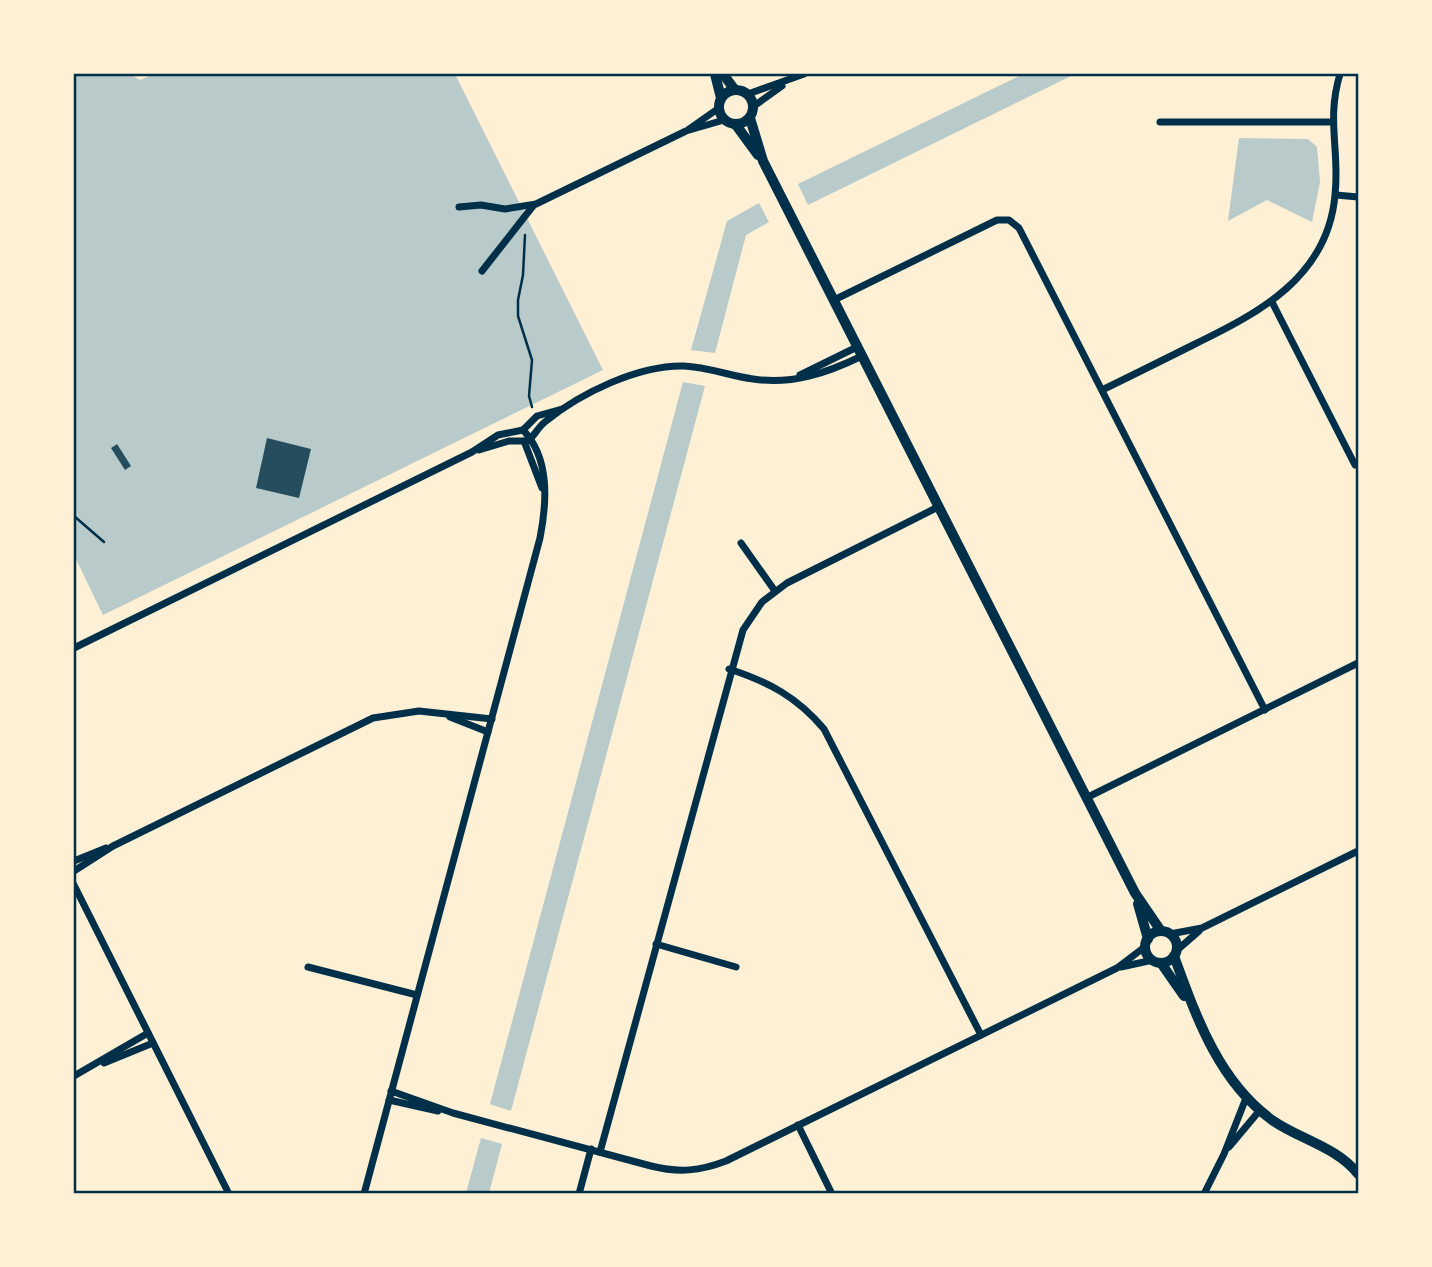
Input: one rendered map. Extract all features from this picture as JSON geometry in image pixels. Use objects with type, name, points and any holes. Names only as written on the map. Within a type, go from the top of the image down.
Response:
[{"type":"street","points":[[715,74],[724,120]]},
{"type":"street","points":[[723,74],[735,90],[748,94],[788,82]]},
{"type":"street","points":[[763,161],[750,118],[754,106],[804,74]]},
{"type":"street","points":[[1102,390],[1241,322],[1290,288],[1311,262],[1331,219],[1336,195],[1331,122],[1340,74]]},
{"type":"street","points":[[686,131],[735,90]]},
{"type":"street","points":[[748,94],[754,106]]},
{"type":"street","points":[[736,125],[750,118]]},
{"type":"street","points":[[459,207],[481,205],[505,209],[536,204],[686,131],[724,120],[736,125],[763,161],[1135,893],[1176,942],[1175,953],[1193,1008],[1226,1072],[1246,1098],[1260,1110],[1357,1170]]},
{"type":"street","points":[[1160,122],[1331,122]]},
{"type":"street","points":[[1336,195],[1359,197]]},
{"type":"street","points":[[482,271],[506,243],[521,218],[536,204]]},
{"type":"street","points":[[834,300],[987,225],[1009,220],[1024,234],[1265,710]]},
{"type":"street","points":[[1272,302],[1355,465]]},
{"type":"street","points":[[74,648],[472,452],[498,435],[523,430],[537,416],[562,409],[620,381],[663,368],[699,368],[756,380],[793,378],[822,374],[859,351]]},
{"type":"street","points":[[528,441],[543,423],[562,409]]},
{"type":"street","points":[[365,1194],[540,538],[544,492],[523,430]]},
{"type":"street","points":[[472,452],[509,441],[528,441]]},
{"type":"street","points":[[600,1152],[729,669],[743,630],[762,602],[775,591],[938,507]]},
{"type":"street","points":[[741,543],[775,591]]},
{"type":"street","points":[[1086,798],[1359,663]]},
{"type":"street","points":[[729,669],[772,684],[787,693],[824,729],[981,1035]]},
{"type":"street","points":[[74,861],[113,846],[373,718],[405,712],[492,719]]},
{"type":"street","points":[[440,713],[488,732]]},
{"type":"street","points":[[74,871],[113,846]]},
{"type":"street","points":[[1117,968],[1157,961],[1175,953],[1202,928],[1359,850]]},
{"type":"street","points":[[74,885],[229,1194]]},
{"type":"street","points":[[1135,893],[1147,942],[1157,961],[1193,1008]]},
{"type":"street","points":[[389,1100],[453,1113],[666,1170],[700,1170],[726,1161],[1117,968],[1147,942],[1166,933],[1202,928]]},
{"type":"street","points":[[656,944],[736,967]]},
{"type":"street","points":[[308,967],[417,995]]},
{"type":"street","points":[[93,1067],[148,1033]]},
{"type":"street","points":[[74,1076],[152,1043]]},
{"type":"street","points":[[391,1091],[453,1113]]},
{"type":"street","points":[[1204,1194],[1224,1154],[1246,1098]]},
{"type":"street","points":[[1224,1154],[1260,1110]]},
{"type":"street","points":[[798,1125],[832,1194]]},
{"type":"street","points":[[579,1194],[591,1149]]},
{"type":"path","points":[[526,232],[523,275],[517,300],[518,316],[532,360],[529,396],[532,407]]},
{"type":"path","points":[[74,516],[104,542]]},
{"type":"shaded area","points":[[74,74],[130,74],[140,80],[154,74],[455,74],[603,370],[103,615],[74,555]]},
{"type":"shaded area","points":[[1023,74],[1075,74],[808,205],[798,184]]},
{"type":"shaded area","points":[[1239,138],[1308,139],[1317,147],[1320,182],[1312,222],[1267,200],[1228,221]]},
{"type":"shaded area","points":[[759,203],[769,222],[746,235],[715,353],[691,350],[727,221]]},
{"type":"shaded area","points":[[683,382],[705,386],[511,1111],[490,1104]]},
{"type":"shaded area","points":[[481,1138],[502,1144],[489,1193],[466,1193]]},
{"type":"building","points":[[267,438],[311,449],[299,498],[256,488]]},
{"type":"building","points":[[117,444],[131,466],[125,470],[111,448]]}]
